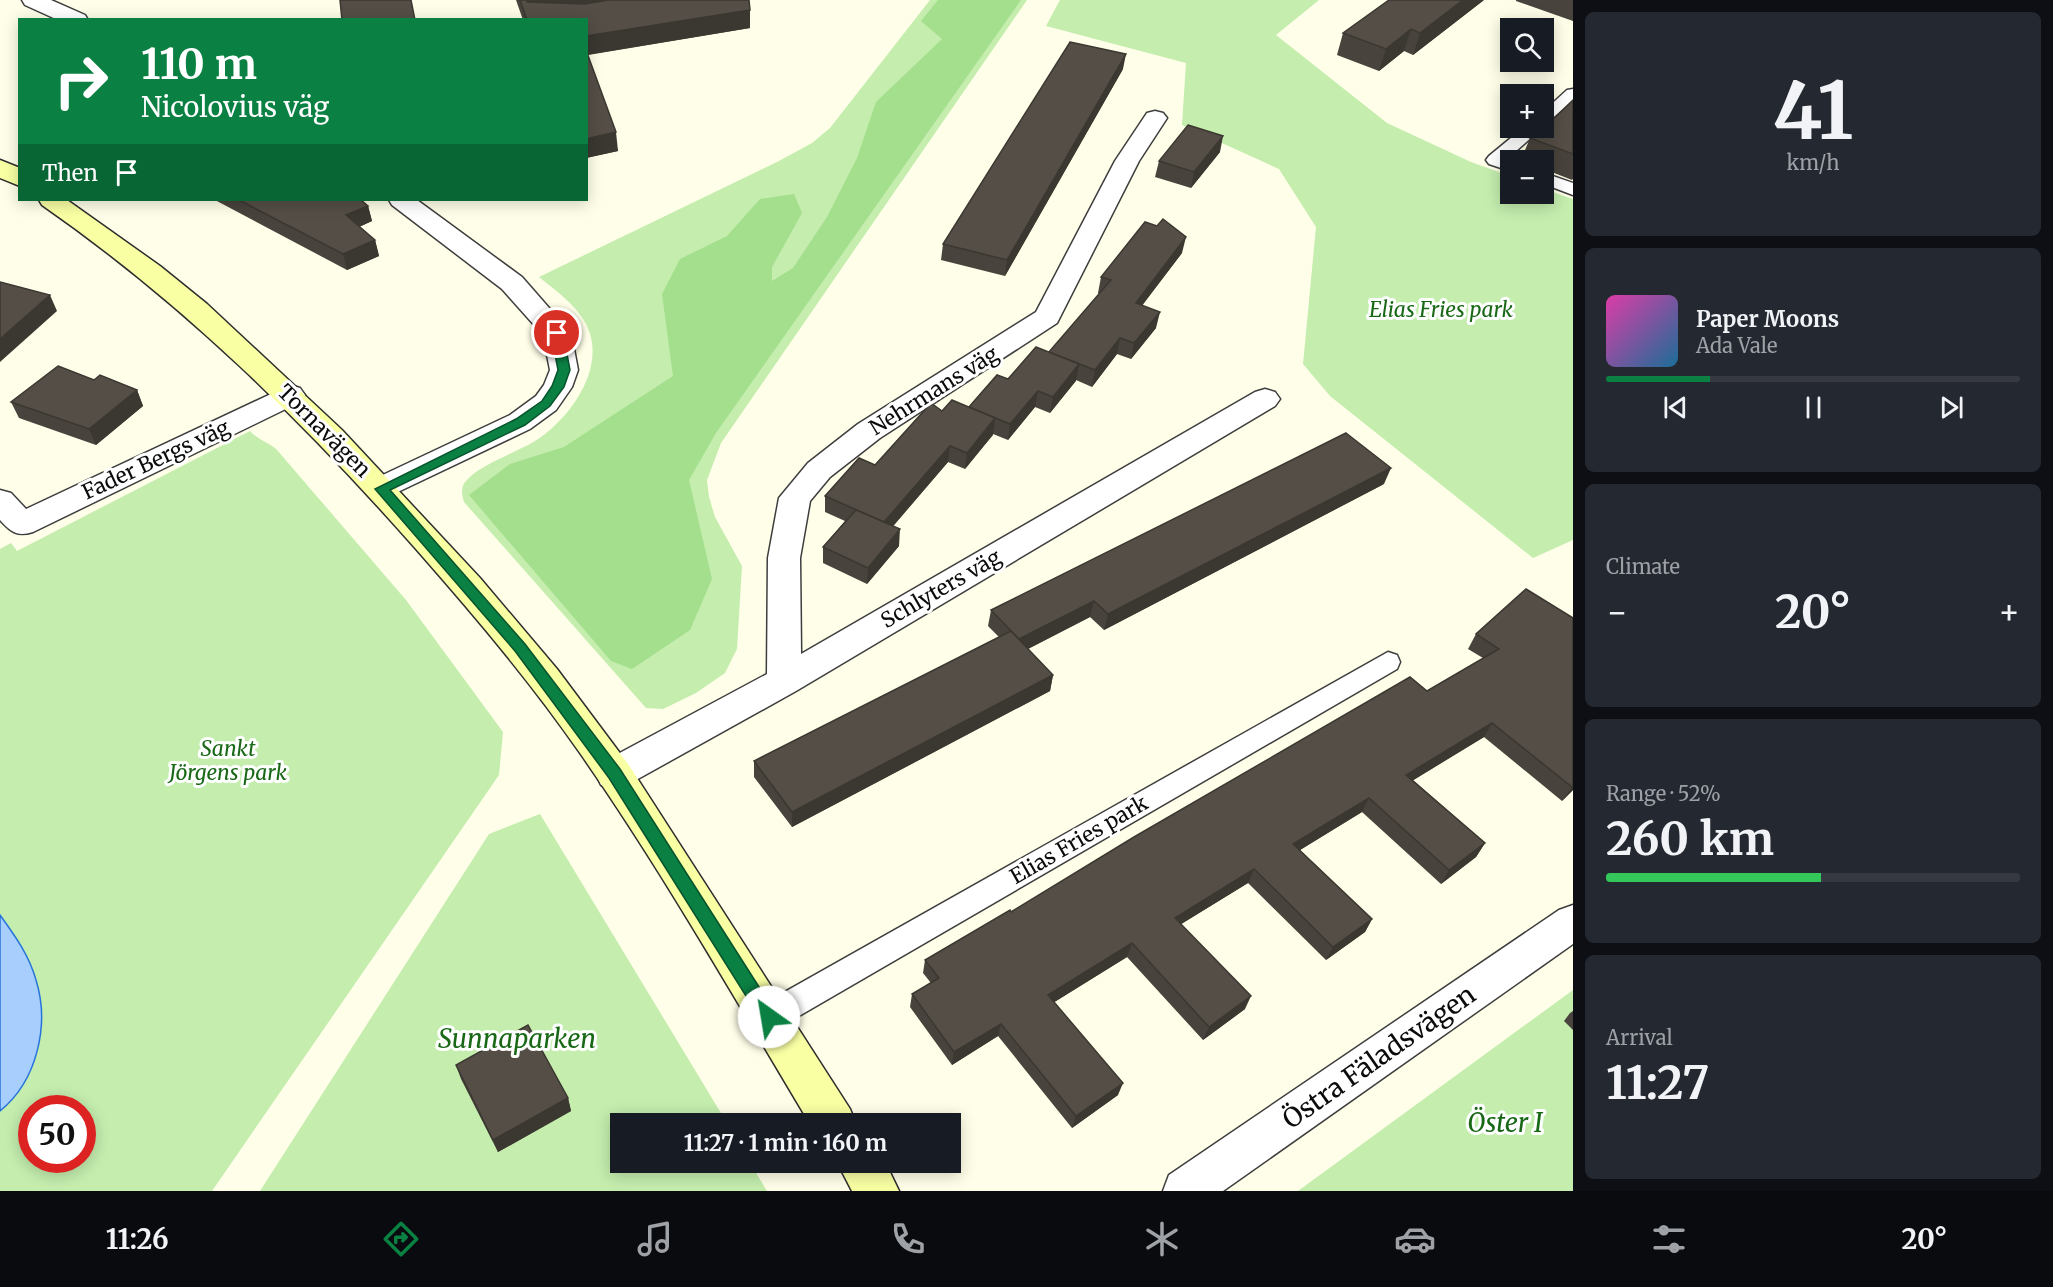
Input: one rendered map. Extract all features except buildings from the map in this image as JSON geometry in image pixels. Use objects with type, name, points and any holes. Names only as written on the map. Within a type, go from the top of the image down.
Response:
[{"type":"main road","points":[[0,167],[18,178]]},
{"type":"main road","name":"Tornavägen","points":[[52,201],[159,277],[219,328],[290,395],[381,489],[520,648],[614,774],[828,1113]]},
{"type":"main road","points":[[866,1173],[877,1191]]},
{"type":"street","points":[[33,0],[73,18]]},
{"type":"street","name":"Nehrmans väg","points":[[784,681],[784,558],[795,498],[819,470],[869,430],[1010,343],[1047,317],[1122,170],[1155,118]]},
{"type":"street","points":[[381,489],[520,422],[546,404],[558,387],[564,370],[557,333],[512,283],[402,201]]},
{"type":"street","name":"Fader Bergs väg","points":[[0,501],[22,524],[290,395]]},
{"type":"street","name":"Schlyters väg","points":[[614,774],[784,681],[1265,399]]},
{"type":"street","name":"Östra Fäladsvägen","points":[[1185,1191],[1573,922]]},
{"type":"lane","points":[[1554,110],[1573,94]]},
{"type":"lane","points":[[1507,150],[1521,138]]},
{"type":"lane","points":[[1554,182],[1573,190]]},
{"type":"lane","name":"Elias Fries park","points":[[769,1017],[1388,662]]},
{"type":"green space","points":[[930,0],[1027,0],[721,443],[707,480],[715,517],[742,566],[737,649],[725,673],[696,693],[663,709],[646,708],[463,499],[463,486],[472,475],[541,437],[564,416],[575,402],[589,373],[592,341],[587,326],[572,305],[539,277],[812,143],[830,128]]},
{"type":"green space","points":[[938,0],[1021,0],[716,433],[689,480],[712,579],[690,630],[632,669],[611,661],[469,495],[510,464],[564,447],[673,376],[662,294],[680,259],[727,236],[760,199],[794,194],[802,213],[772,267],[772,281],[793,268],[827,217],[857,158],[876,102],[942,39],[921,21]]},
{"type":"green space","name":"Elias Fries park","points":[[1060,0],[1319,0],[1276,35],[1387,123],[1471,162],[1500,172],[1500,204],[1554,204],[1554,192],[1573,199],[1573,540],[1533,558],[1330,396],[1303,364],[1316,227],[1279,169],[1182,125],[1186,63],[1046,26]]},
{"type":"green space","name":"Sankt Jörgens park","points":[[250,431],[277,450],[406,600],[503,732],[499,775],[212,1191],[0,1191],[0,549],[11,543],[17,551]]},
{"type":"green space","name":"Sunnaparken","points":[[540,814],[721,1113],[610,1113],[610,1173],[756,1173],[767,1191],[260,1191],[489,834]]},
{"type":"green space","name":"Öster I","points":[[1573,990],[1573,1191],[1298,1191]]},
{"type":"water","points":[[0,915],[30,962],[40,997],[41,1033],[31,1068],[23,1084],[13,1099],[0,1111]]},
{"type":"route","points":[[557,333],[564,370],[558,387],[546,404],[520,422],[426,470],[381,489],[520,648],[614,774],[769,1017]]}]
